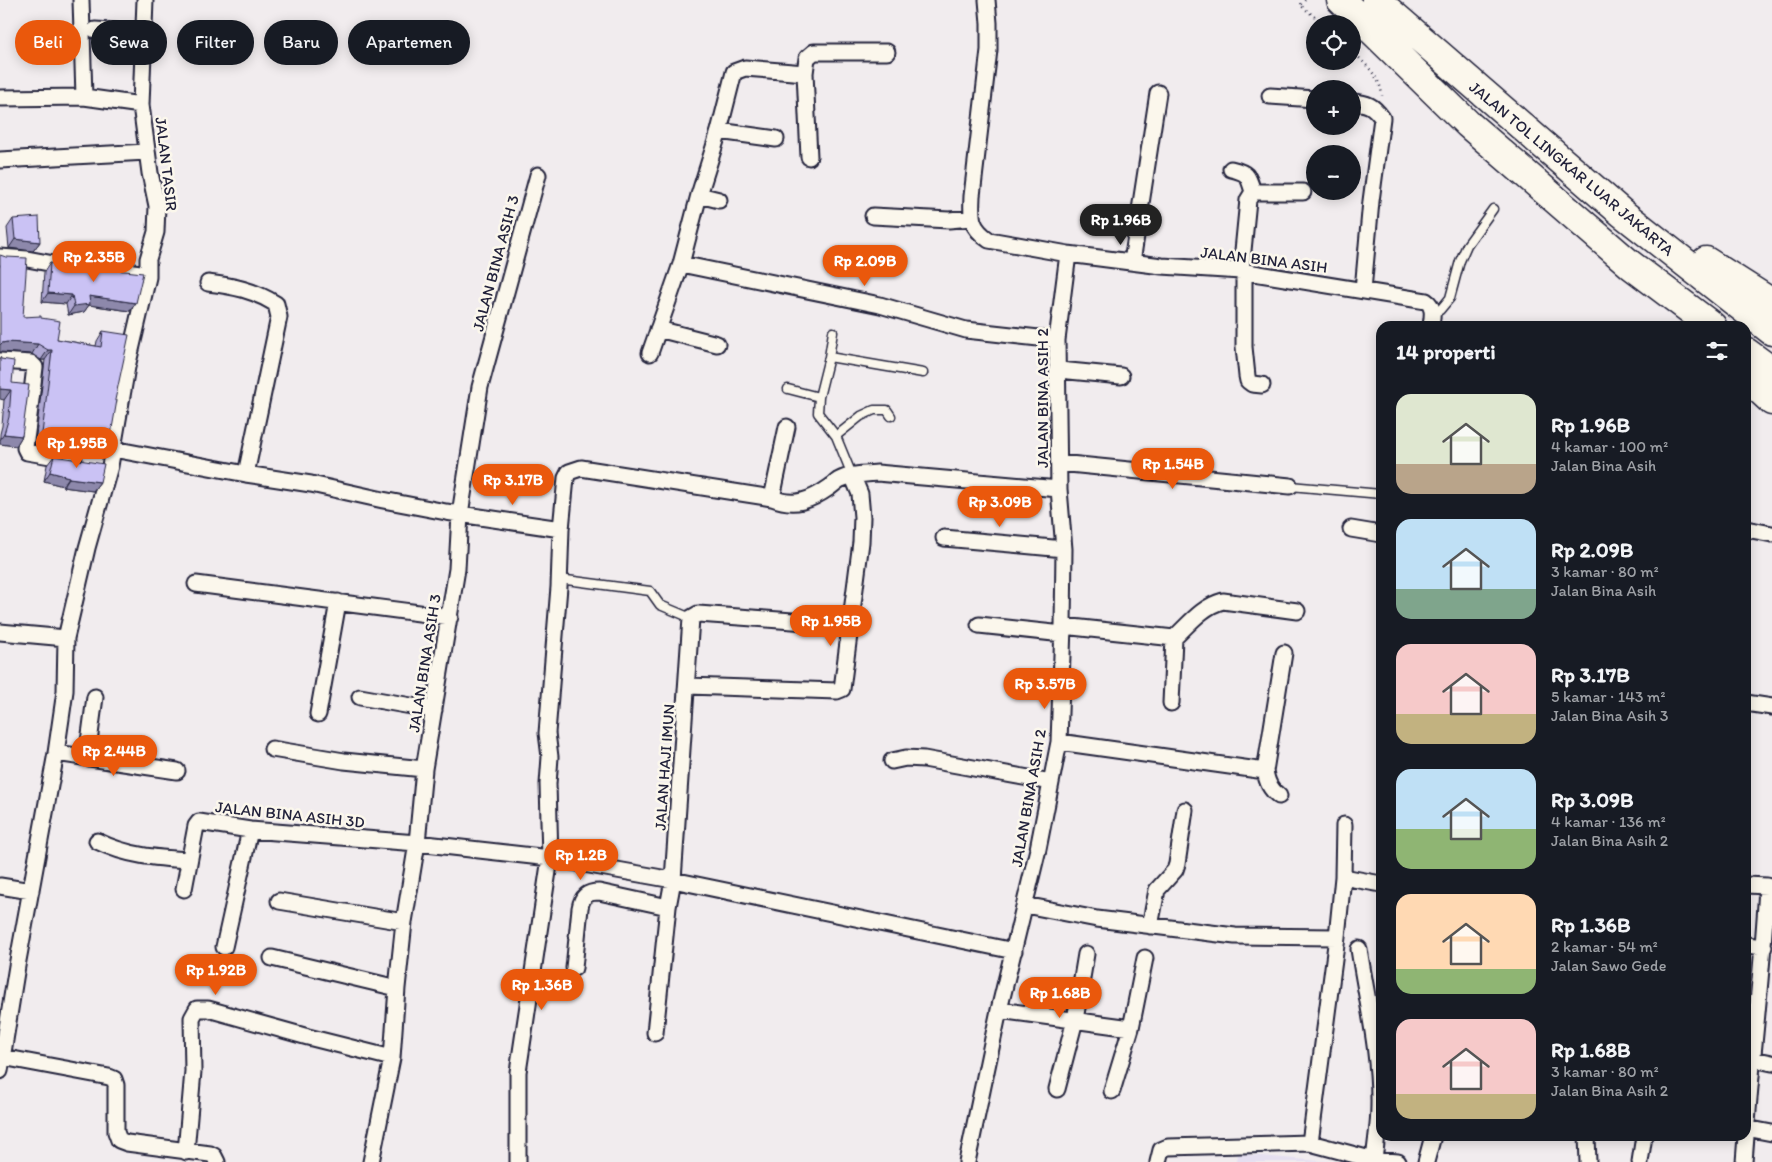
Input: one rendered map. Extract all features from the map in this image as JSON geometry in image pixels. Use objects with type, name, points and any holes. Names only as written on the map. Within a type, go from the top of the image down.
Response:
[{"type":"highway","name":"JALAN TOL LINGKAR LUAR JAKARTA","points":[[1341,0],[1468,124],[1631,265],[1705,321]]},
{"type":"highway","name":"JALAN TOL LINGKAR LUAR JAKARTA","points":[[1376,0],[1622,213],[1772,331]]},
{"type":"highway","points":[[1622,213],[1712,264],[1772,303]]},
{"type":"highway","points":[[1631,265],[1689,321]]},
{"type":"highway","points":[[1751,356],[1772,371]]},
{"type":"highway","points":[[1751,382],[1772,402]]},
{"type":"street","points":[[81,0],[84,97]]},
{"type":"street","name":"JALAN TASIR","points":[[144,20],[145,0]]},
{"type":"street","points":[[872,216],[949,220],[971,218],[989,50],[990,23],[987,0]]},
{"type":"street","points":[[809,158],[805,73],[807,58],[814,52],[886,52]]},
{"type":"street","name":"JALAN TASIR","points":[[1,1064],[56,753],[65,691],[66,638],[87,548],[110,466],[127,367],[148,274],[148,259],[156,232],[157,206],[141,105],[143,65]]},
{"type":"street","points":[[650,352],[681,264],[734,72],[746,68],[805,73]]},
{"type":"street","points":[[1132,262],[1158,92]]},
{"type":"street","points":[[1270,96],[1306,98]]},
{"type":"street","points":[[0,98],[84,97],[141,105]]},
{"type":"street","points":[[1361,103],[1366,103],[1377,110],[1382,118],[1371,201],[1364,290]]},
{"type":"street","points":[[719,131],[776,139]]},
{"type":"street","points":[[0,160],[147,152]]},
{"type":"street","points":[[1231,169],[1246,174],[1253,192],[1248,200],[1242,271],[1244,347],[1248,381],[1252,384],[1262,385]]},
{"type":"street","name":"JALAN BINA ASIH 3","points":[[371,1162],[392,1058],[404,922],[417,843],[424,769],[450,618],[457,569],[460,514],[485,366],[538,175]]},
{"type":"street","points":[[1253,192],[1303,192]]},
{"type":"street","points":[[699,194],[719,200]]},
{"type":"street","name":"JALAN BINA ASIH","points":[[971,218],[979,234],[989,240],[1068,254],[1162,266],[1242,271],[1426,300],[1431,305],[1431,319]]},
{"type":"street","name":"JALAN BINA ASIH 2","points":[[967,1162],[999,1010],[1048,804],[1059,742],[1064,549],[1059,489],[1059,370],[1057,340],[1068,254]]},
{"type":"street","points":[[0,257],[148,274]]},
{"type":"street","points":[[681,264],[880,305],[966,330],[1057,340]]},
{"type":"street","points":[[208,283],[239,287],[256,293],[276,304],[279,317],[246,474]]},
{"type":"street","points":[[658,329],[717,344]]},
{"type":"street","points":[[0,361],[31,363],[35,367],[27,422],[25,448],[27,452],[110,466]]},
{"type":"street","points":[[1059,370],[1121,376]]},
{"type":"street","points":[[772,498],[787,427]]},
{"type":"street","points":[[113,448],[246,474],[311,484],[460,514],[561,529]]},
{"type":"street","points":[[1059,463],[1290,486]]},
{"type":"street","points":[[518,1162],[518,1072],[550,858],[548,784],[550,757],[547,733],[561,529],[566,478],[569,472],[581,468],[772,498],[784,502],[799,502],[814,498],[839,480],[852,475],[877,472],[1059,489]]},
{"type":"street","points":[[688,686],[836,691],[842,689],[861,542],[862,517],[860,494],[852,475]]},
{"type":"street","points":[[1351,529],[1376,533]]},
{"type":"street","points":[[1751,530],[1772,534]]},
{"type":"street","points":[[944,538],[1064,549]]},
{"type":"street","points":[[196,584],[450,618]]},
{"type":"street","points":[[1171,703],[1174,638],[1206,608],[1223,601],[1297,611]]},
{"type":"street","points":[[318,714],[338,602]]},
{"type":"street","points":[[692,618],[698,614],[806,622]]},
{"type":"street","name":"JALAN HAJI IMUN","points":[[655,1033],[668,907],[673,880],[692,618]]},
{"type":"street","points":[[979,625],[1174,638]]},
{"type":"street","points":[[0,632],[66,638]]},
{"type":"street","points":[[1279,796],[1273,791],[1267,781],[1265,771],[1284,653]]},
{"type":"street","points":[[87,757],[95,697]]},
{"type":"street","points":[[360,697],[434,710]]},
{"type":"street","points":[[1751,704],[1772,707]]},
{"type":"street","points":[[1059,742],[1265,771]]},
{"type":"street","points":[[272,749],[344,761],[424,769]]},
{"type":"street","points":[[56,753],[176,771]]},
{"type":"street","points":[[892,761],[906,758],[931,760],[1051,782]]},
{"type":"street","points":[[1150,926],[1157,890],[1175,870],[1177,864],[1185,810]]},
{"type":"street","name":"JALAN BINA ASIH 3D","points":[[184,889],[196,826],[199,822],[250,830],[417,843],[550,858],[673,880],[1014,951]]},
{"type":"street","points":[[1310,1143],[1337,936],[1343,877],[1344,825]]},
{"type":"street","points":[[224,947],[250,830]]},
{"type":"street","points":[[97,841],[114,849],[146,857],[189,860]]},
{"type":"street","points":[[1343,877],[1376,883]]},
{"type":"street","points":[[1751,885],[1767,886],[1764,947],[1751,1053],[1772,1063]]},
{"type":"street","points":[[0,886],[31,891]]},
{"type":"street","points":[[574,968],[581,901],[585,895],[599,892],[668,907]]},
{"type":"street","points":[[279,901],[404,922]]},
{"type":"street","points":[[1025,905],[1097,919],[1235,936],[1337,936]]},
{"type":"street","points":[[1751,946],[1764,947]]},
{"type":"street","points":[[1358,948],[1376,1051]]},
{"type":"street","points":[[1057,1089],[1075,1020],[1086,954]]},
{"type":"street","points":[[272,958],[397,988]]},
{"type":"street","points":[[1112,1090],[1131,1028],[1144,958]]},
{"type":"street","points":[[186,1152],[193,1070],[192,1018],[197,1009],[208,1009],[392,1058]]},
{"type":"street","points":[[999,1010],[1131,1028]]},
{"type":"street","points":[[1,1064],[110,1077],[114,1079],[116,1085],[116,1132],[119,1140],[127,1144],[210,1154],[214,1156],[217,1162]]},
{"type":"street","points":[[1751,1129],[1772,1133]]},
{"type":"street","points":[[1374,1160],[1376,1139]]},
{"type":"street","points":[[1426,1162],[1432,1141]]},
{"type":"street","points":[[1587,1141],[1588,1162]]},
{"type":"street","points":[[1640,1162],[1643,1141]]},
{"type":"street","points":[[1744,1162],[1746,1141]]},
{"type":"street","points":[[1158,1162],[1161,1150],[1168,1146],[1310,1143],[1374,1160],[1398,1162]]},
{"type":"lane","points":[[1431,319],[1450,298],[1467,245],[1493,209]]},
{"type":"lane","points":[[833,332],[819,397],[818,414],[836,436],[852,475]]},
{"type":"lane","points":[[829,357],[923,373]]},
{"type":"lane","points":[[788,389],[819,397]]},
{"type":"lane","points":[[836,436],[861,416],[874,410],[887,410],[891,416]]},
{"type":"lane","points":[[1290,486],[1376,494]]},
{"type":"lane","points":[[559,579],[650,591],[660,605],[692,618]]},
{"type":"path","points":[[1305,0],[1300,5],[1313,15]]},
{"type":"path","points":[[1361,60],[1382,86],[1382,118]]},
{"type":"shaded area","points":[[1238,1154],[1330,1162],[1237,1162]]},
{"type":"building","points":[[39,217],[40,242],[15,239],[13,219]]},
{"type":"building","points":[[0,255],[27,258],[23,317],[41,316],[41,318],[60,321],[57,339],[101,347],[103,331],[129,335],[115,400],[117,400],[109,446],[42,434],[52,350],[48,350],[38,344],[7,342],[0,345]]},
{"type":"building","points":[[50,263],[143,273],[136,303],[89,296],[90,304],[74,306],[72,295],[48,293]]},
{"type":"building","points":[[0,357],[1,359],[14,361],[12,383],[29,385],[22,436],[4,434],[9,417],[11,390],[0,389]]},
{"type":"building","points":[[54,456],[104,464],[100,482],[69,478],[50,472]]}]
